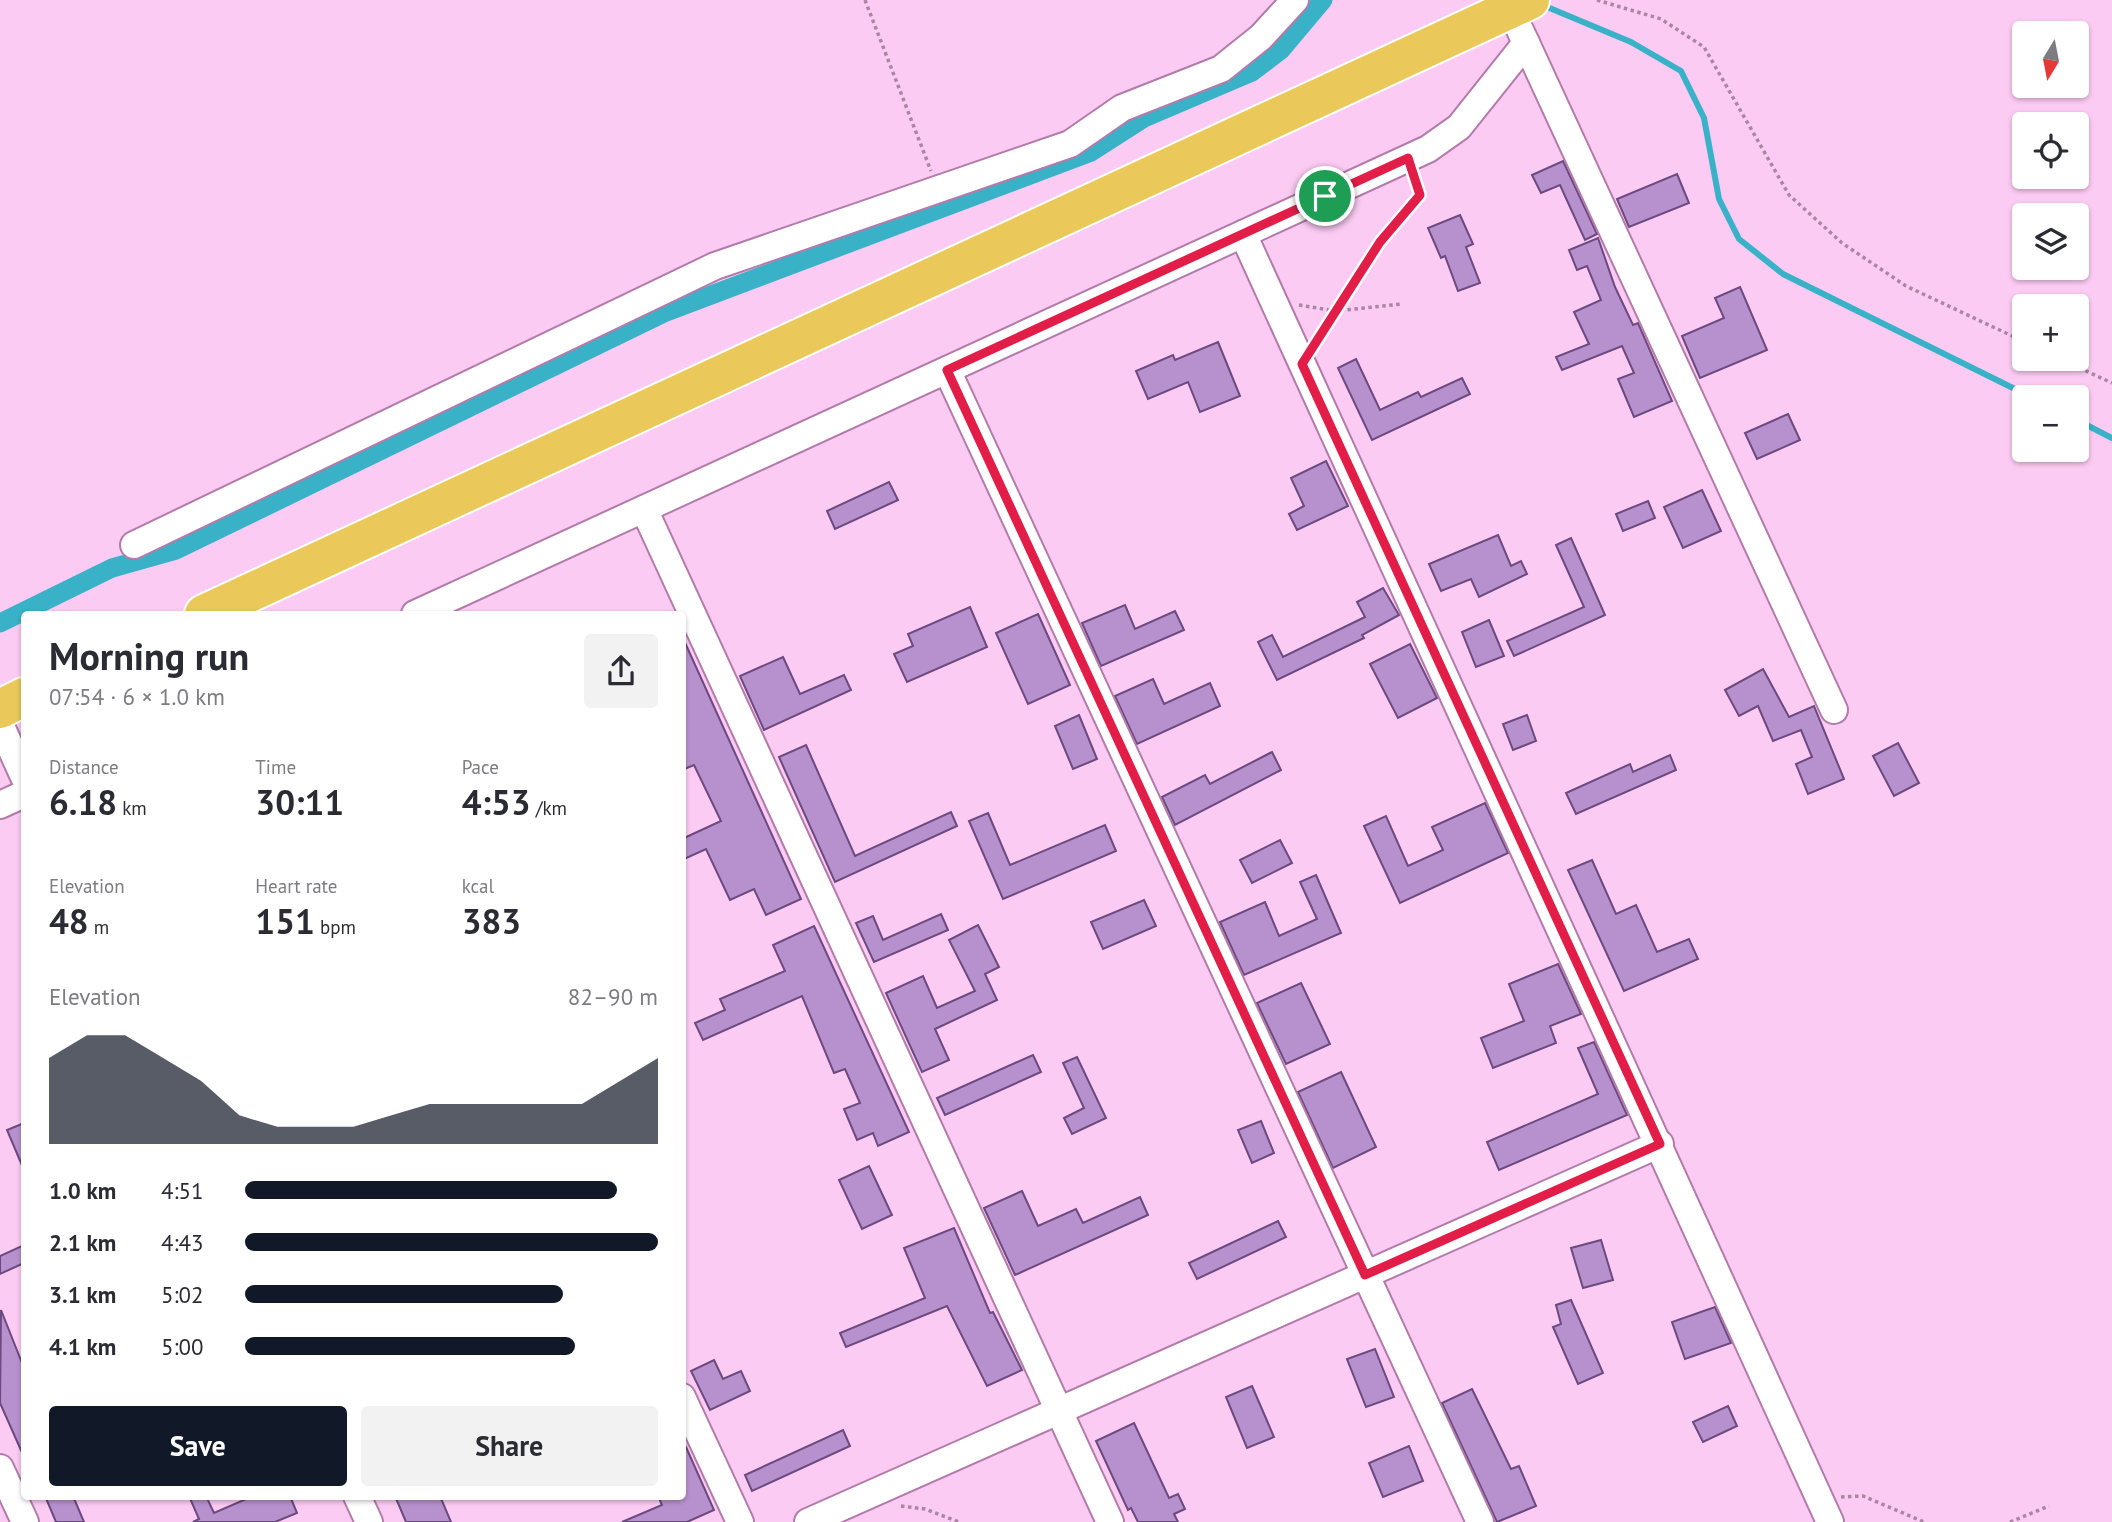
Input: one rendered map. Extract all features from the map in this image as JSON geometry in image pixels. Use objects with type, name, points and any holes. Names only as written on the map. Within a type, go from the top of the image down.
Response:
[{"type":"highway","points":[[211,611],[1522,17]]},
{"type":"highway","points":[[0,709],[21,698]]},
{"type":"street","points":[[134,545],[715,266],[1070,144],[1122,108],[1221,69],[1261,37],[1295,0]]},
{"type":"street","points":[[422,611],[1428,149],[1459,127],[1522,17]]},
{"type":"street","points":[[1522,17],[1834,710]]},
{"type":"street","points":[[1243,234],[1830,1522]]},
{"type":"street","points":[[947,370],[1480,1522]]},
{"type":"street","points":[[644,509],[1110,1522]]},
{"type":"street","points":[[0,724],[21,770]]},
{"type":"street","points":[[0,805],[21,795]]},
{"type":"street","points":[[808,1522],[1660,1144]]},
{"type":"street","points":[[686,1406],[740,1522]]},
{"type":"street","points":[[0,1468],[25,1522]]},
{"type":"street","points":[[359,1500],[369,1522]]},
{"type":"path","points":[[865,0],[938,189]]},
{"type":"path","points":[[1597,0],[1661,19],[1704,47],[1789,195],[1842,243],[1906,286],[2012,336]]},
{"type":"path","points":[[1302,364],[1380,242],[1420,195],[1408,158]]},
{"type":"path","points":[[1273,300],[1336,311],[1401,304]]},
{"type":"path","points":[[2086,371],[2112,383]]},
{"type":"path","points":[[1818,1497],[1863,1496],[1924,1522]]},
{"type":"path","points":[[855,1501],[925,1509],[959,1522]]},
{"type":"path","points":[[2010,1522],[2049,1506]]},
{"type":"building","points":[[1563,161],[1597,234],[1585,240],[1560,185],[1541,193],[1532,175]]},
{"type":"building","points":[[1677,174],[1689,203],[1629,227],[1617,199]]},
{"type":"building","points":[[1460,215],[1473,244],[1466,247],[1480,283],[1458,291],[1445,256],[1441,258],[1428,228]]},
{"type":"building","points":[[1598,238],[1615,287],[1633,325],[1638,323],[1672,401],[1634,417],[1618,379],[1634,373],[1622,346],[1562,370],[1556,357],[1589,344],[1574,312],[1601,300],[1587,266],[1577,270],[1569,250]]},
{"type":"building","points":[[1740,287],[1767,350],[1700,378],[1682,336],[1724,318],[1715,298]]},
{"type":"building","points":[[1218,342],[1240,396],[1200,412],[1188,382],[1148,399],[1136,371],[1173,355],[1175,360]]},
{"type":"building","points":[[1356,359],[1380,410],[1418,392],[1421,397],[1462,378],[1470,394],[1372,440],[1338,368]]},
{"type":"building","points":[[1788,414],[1800,440],[1757,459],[1745,433]]},
{"type":"building","points":[[1326,461],[1348,506],[1297,530],[1289,514],[1304,506],[1291,478]]},
{"type":"building","points":[[889,482],[898,500],[835,529],[827,511]]},
{"type":"building","points":[[1702,490],[1721,531],[1683,548],[1664,507]]},
{"type":"building","points":[[1648,501],[1655,518],[1623,531],[1616,514]]},
{"type":"building","points":[[1498,535],[1511,566],[1521,561],[1527,574],[1479,597],[1471,579],[1441,591],[1429,564]]},
{"type":"building","points":[[1571,538],[1605,615],[1514,656],[1507,641],[1584,607],[1556,545]]},
{"type":"building","points":[[1383,588],[1399,615],[1362,635],[1364,638],[1277,680],[1258,642],[1272,635],[1283,657],[1365,617],[1357,602]]},
{"type":"building","points":[[1125,605],[1135,629],[1175,611],[1184,630],[1101,666],[1082,623]]},
{"type":"building","points":[[970,607],[987,647],[907,682],[894,654],[913,646],[908,634]]},
{"type":"building","points":[[1038,614],[1070,685],[1028,704],[996,633]]},
{"type":"building","points":[[1489,620],[1504,656],[1476,667],[1462,632]]},
{"type":"building","points":[[1410,644],[1437,698],[1398,718],[1370,664]]},
{"type":"building","points":[[686,645],[801,899],[766,915],[754,889],[730,900],[706,849],[686,858],[686,837],[721,821],[694,765],[686,768]]},
{"type":"building","points":[[783,657],[800,694],[844,675],[851,690],[764,730],[740,676]]},
{"type":"building","points":[[1763,669],[1789,717],[1814,706],[1844,779],[1808,794],[1796,764],[1812,757],[1801,730],[1773,741],[1758,706],[1739,716],[1725,690]]},
{"type":"building","points":[[1153,679],[1164,704],[1210,683],[1220,706],[1137,744],[1115,696]]},
{"type":"building","points":[[1079,715],[1097,759],[1073,769],[1055,726]]},
{"type":"building","points":[[1527,715],[1536,741],[1513,750],[1503,724]]},
{"type":"building","points":[[1898,743],[1919,783],[1894,796],[1873,756]]},
{"type":"building","points":[[806,745],[855,856],[951,812],[957,826],[835,882],[779,757]]},
{"type":"building","points":[[1272,752],[1281,770],[1175,825],[1162,797],[1205,775],[1210,784]]},
{"type":"building","points":[[1670,755],[1676,770],[1576,814],[1566,793],[1630,764],[1633,772]]},
{"type":"building","points":[[1485,803],[1508,853],[1400,903],[1364,826],[1386,816],[1408,866],[1443,850],[1432,827]]},
{"type":"building","points":[[988,813],[1010,865],[1105,825],[1116,851],[1003,899],[969,821]]},
{"type":"building","points":[[1280,840],[1292,863],[1252,883],[1240,860]]},
{"type":"building","points":[[1592,860],[1616,914],[1636,905],[1657,952],[1689,939],[1698,959],[1624,991],[1568,870]]},
{"type":"building","points":[[1316,875],[1341,933],[1244,975],[1220,922],[1265,902],[1279,936],[1317,919],[1300,882]]},
{"type":"building","points":[[1144,900],[1156,926],[1103,949],[1091,922]]},
{"type":"building","points":[[941,914],[948,930],[874,962],[856,923],[873,916],[883,940]]},
{"type":"building","points":[[978,925],[999,967],[985,974],[997,1000],[935,1029],[949,1060],[922,1072],[886,993],[923,976],[937,1008],[975,991],[949,940]]},
{"type":"building","points":[[814,926],[909,1132],[878,1146],[873,1133],[857,1140],[844,1109],[860,1103],[845,1069],[834,1073],[802,996],[703,1040],[695,1023],[725,1010],[720,999],[785,971],[773,945]]},
{"type":"building","points":[[1558,964],[1581,1014],[1550,1026],[1556,1043],[1493,1068],[1481,1038],[1524,1021],[1509,984]]},
{"type":"building","points":[[1301,983],[1330,1044],[1286,1064],[1257,1003]]},
{"type":"building","points":[[1594,1042],[1627,1115],[1499,1170],[1487,1142],[1598,1094],[1578,1048]]},
{"type":"building","points":[[1033,1055],[1041,1072],[945,1115],[937,1098]]},
{"type":"building","points":[[1077,1057],[1106,1118],[1072,1134],[1064,1118],[1084,1108],[1063,1063]]},
{"type":"building","points":[[1341,1072],[1376,1147],[1333,1168],[1298,1092]]},
{"type":"building","points":[[1261,1121],[1274,1153],[1252,1163],[1238,1130]]},
{"type":"building","points":[[21,1124],[21,1163],[7,1130]]},
{"type":"building","points":[[869,1166],[892,1215],[862,1229],[839,1180]]},
{"type":"building","points":[[1022,1191],[1038,1226],[1076,1209],[1083,1223],[1140,1197],[1148,1215],[1015,1275],[984,1208]]},
{"type":"building","points":[[1278,1221],[1286,1237],[1197,1279],[1189,1263]]},
{"type":"building","points":[[954,1228],[990,1313],[993,1312],[1022,1370],[987,1386],[947,1306],[846,1347],[840,1333],[925,1298],[904,1248]]},
{"type":"building","points":[[1601,1240],[1613,1280],[1583,1288],[1571,1248]]},
{"type":"building","points":[[21,1246],[21,1264],[0,1274],[0,1256]]},
{"type":"building","points":[[1571,1300],[1603,1373],[1578,1384],[1553,1327],[1561,1324],[1556,1305]]},
{"type":"building","points":[[1715,1307],[1731,1343],[1685,1359],[1672,1322]]},
{"type":"building","points":[[1,1310],[21,1360],[21,1450],[0,1403]]},
{"type":"building","points":[[1375,1349],[1394,1397],[1366,1407],[1347,1359]]},
{"type":"building","points":[[714,1360],[723,1379],[741,1371],[750,1391],[710,1410],[691,1371]]},
{"type":"building","points":[[1252,1386],[1274,1437],[1247,1448],[1226,1397]]},
{"type":"building","points":[[1472,1389],[1511,1469],[1519,1466],[1536,1506],[1497,1522],[1442,1403]]},
{"type":"building","points":[[1728,1406],[1737,1426],[1703,1442],[1693,1422]]},
{"type":"building","points":[[1134,1423],[1169,1498],[1178,1494],[1185,1509],[1174,1514],[1178,1522],[1138,1522],[1131,1508],[1128,1510],[1096,1441]]},
{"type":"building","points":[[843,1430],[850,1446],[752,1491],[745,1475]]},
{"type":"building","points":[[1409,1446],[1423,1481],[1383,1497],[1369,1463]]},
{"type":"building","points":[[686,1447],[714,1510],[687,1522],[622,1522],[662,1505],[660,1500],[686,1500]]},
{"type":"building","points":[[47,1500],[75,1500],[84,1522],[56,1522]]},
{"type":"building","points":[[191,1500],[208,1500],[214,1513],[244,1500],[292,1500],[297,1513],[275,1522],[193,1522],[199,1519]]},
{"type":"building","points":[[397,1500],[442,1500],[451,1522],[406,1522]]},
{"type":"waterway","points":[[24,611],[112,568],[176,550],[666,312],[1091,152],[1144,118],[1252,72],[1281,50],[1323,0]]},
{"type":"waterway","points":[[1540,4],[1631,42],[1681,71],[1704,118],[1719,199],[1739,239],[1783,274],[2012,388]]},
{"type":"waterway","points":[[2089,426],[2112,438]]},
{"type":"waterway","points":[[0,623],[21,613]]},
{"type":"route","points":[[1408,158],[1420,195],[1380,242],[1302,364],[1660,1144],[1365,1275],[947,370],[1325,196],[1408,158]]}]
